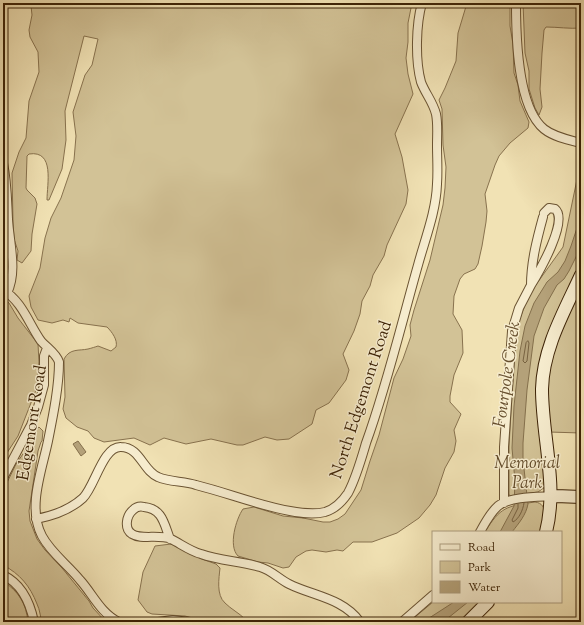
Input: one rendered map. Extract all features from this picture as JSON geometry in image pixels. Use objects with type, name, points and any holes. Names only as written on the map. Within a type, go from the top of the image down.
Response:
[{"type":"street","name":"North Edgemont Road","points":[[36,519],[53,514],[82,499],[90,490],[107,454],[117,447],[122,446],[139,456],[148,469],[157,477],[205,487],[259,504],[296,512],[316,513],[330,510],[342,501],[354,481],[384,389],[437,192],[436,118],[432,102],[422,83],[419,71],[418,28],[422,3]]},
{"type":"street","points":[[516,3],[518,60],[522,84],[530,109],[538,123],[546,130],[581,143]]},
{"type":"street","points":[[3,163],[6,182],[12,262],[11,280],[5,292]]},
{"type":"street","points":[[504,503],[504,447],[512,331],[519,308],[532,285],[543,264],[552,243],[559,223],[559,214],[555,209],[549,208],[543,215],[535,247],[532,285]]},
{"type":"street","points":[[546,531],[554,496],[551,483],[543,406],[543,373],[549,346],[581,275]]},
{"type":"street","name":"Edgemont Road","points":[[5,292],[17,303],[47,348],[58,358],[59,367],[52,420],[37,494],[36,519],[40,532],[48,544],[80,579],[103,610],[119,622]]},
{"type":"street","points":[[3,478],[31,425],[38,408],[44,385],[44,356],[47,348]]},
{"type":"street","points":[[481,531],[496,509],[504,503],[528,498],[554,496],[581,497]]},
{"type":"street","points":[[170,539],[163,518],[156,510],[141,506],[130,513],[127,527],[131,533],[138,536],[170,539],[202,555],[261,567],[289,584],[322,596],[343,606],[352,612],[360,622]]},
{"type":"street","points":[[3,575],[14,582],[24,593],[30,604],[34,622]]},
{"type":"street","points":[[402,622],[432,596]]},
{"type":"street","points":[[468,622],[487,603]]},
{"type":"street","points":[[158,622],[174,620],[189,622]]},
{"type":"green space","points":[[26,3],[412,3],[408,23],[406,58],[413,94],[395,134],[402,157],[408,190],[406,204],[387,245],[384,256],[373,275],[370,286],[362,301],[360,314],[354,331],[343,354],[349,370],[346,380],[329,403],[316,410],[312,424],[289,439],[277,440],[265,437],[243,445],[211,439],[186,444],[164,438],[150,445],[134,438],[104,442],[94,438],[88,431],[77,427],[66,418],[63,409],[65,397],[64,359],[66,355],[75,351],[98,346],[111,351],[116,347],[115,339],[107,327],[78,323],[70,318],[69,322],[63,320],[52,323],[38,320],[31,307],[29,296],[40,268],[45,238],[51,218],[61,198],[74,160],[76,136],[73,112],[85,75],[92,65],[98,39],[84,36],[65,111],[66,140],[62,169],[49,200],[47,200],[48,170],[43,157],[37,154],[29,154],[27,156],[26,188],[35,198],[37,204],[31,251],[22,263],[17,260],[18,251],[14,239],[12,173],[19,152],[26,138],[29,101],[39,72],[38,52],[30,37],[29,30],[32,15],[31,6]]},
{"type":"green space","points":[[467,3],[510,3],[510,26],[513,44],[514,73],[518,85],[520,101],[529,122],[528,128],[510,143],[499,156],[495,165],[485,194],[487,211],[486,222],[478,264],[475,269],[464,274],[460,279],[454,296],[453,314],[462,330],[463,353],[454,375],[450,396],[450,402],[461,414],[454,430],[456,441],[454,452],[445,468],[436,495],[430,505],[419,518],[397,533],[372,542],[353,542],[343,551],[306,551],[296,557],[289,567],[283,568],[238,556],[235,552],[233,539],[240,513],[243,509],[254,507],[283,516],[330,522],[345,514],[361,490],[379,435],[394,378],[403,359],[411,336],[410,325],[430,260],[443,205],[446,167],[443,145],[442,109],[439,100],[456,61],[458,33]]},
{"type":"green space","points":[[523,3],[581,3],[581,28],[546,27],[544,30],[540,89],[542,107],[539,115],[535,108],[529,89],[529,71],[525,53]]},
{"type":"green space","name":"Memorial Park","points":[[581,160],[581,265],[545,344],[545,487],[538,492],[510,496],[509,446],[516,329],[525,305],[535,286],[563,247]]},
{"type":"green space","points":[[3,216],[6,267],[3,279]]},
{"type":"green space","name":"Memorial Park","points":[[581,285],[581,433],[549,432],[546,387],[552,351]]},
{"type":"green space","points":[[3,298],[9,303],[18,318],[38,344],[39,362],[36,390],[18,436],[3,459]]},
{"type":"green space","points":[[39,427],[43,431],[42,441],[38,451],[29,511],[30,521],[37,539],[45,550],[62,568],[93,608],[106,622],[42,622],[38,606],[28,586],[14,572],[3,565],[3,491],[16,464],[25,451],[33,432]]},
{"type":"green space","points":[[535,502],[540,503],[543,506],[544,518],[541,531],[486,531],[495,517],[505,509]]},
{"type":"green space","points":[[171,544],[216,564],[220,568],[220,596],[225,603],[245,619],[245,622],[208,622],[185,616],[152,614],[147,612],[138,600],[143,572],[155,546]]},
{"type":"green space","points":[[3,581],[21,598],[26,609],[28,622],[3,622]]},
{"type":"green space","points":[[432,603],[481,603],[461,622],[409,622]]},
{"type":"water","points":[[581,181],[581,247],[569,271],[564,279],[557,285],[544,308],[534,336],[527,390],[523,443],[523,460],[528,504],[524,515],[513,531],[501,531],[514,506],[515,481],[512,448],[514,406],[520,351],[525,326],[534,303],[547,282],[558,272],[565,261],[571,246],[579,222],[578,193]]},
{"type":"water","points":[[78,441],[86,452],[81,456],[73,444]]},
{"type":"water","points":[[452,603],[467,603],[443,622],[423,622]]},
{"type":"water label","name":"Fourpole Creek","points":[[508,375]]}]
